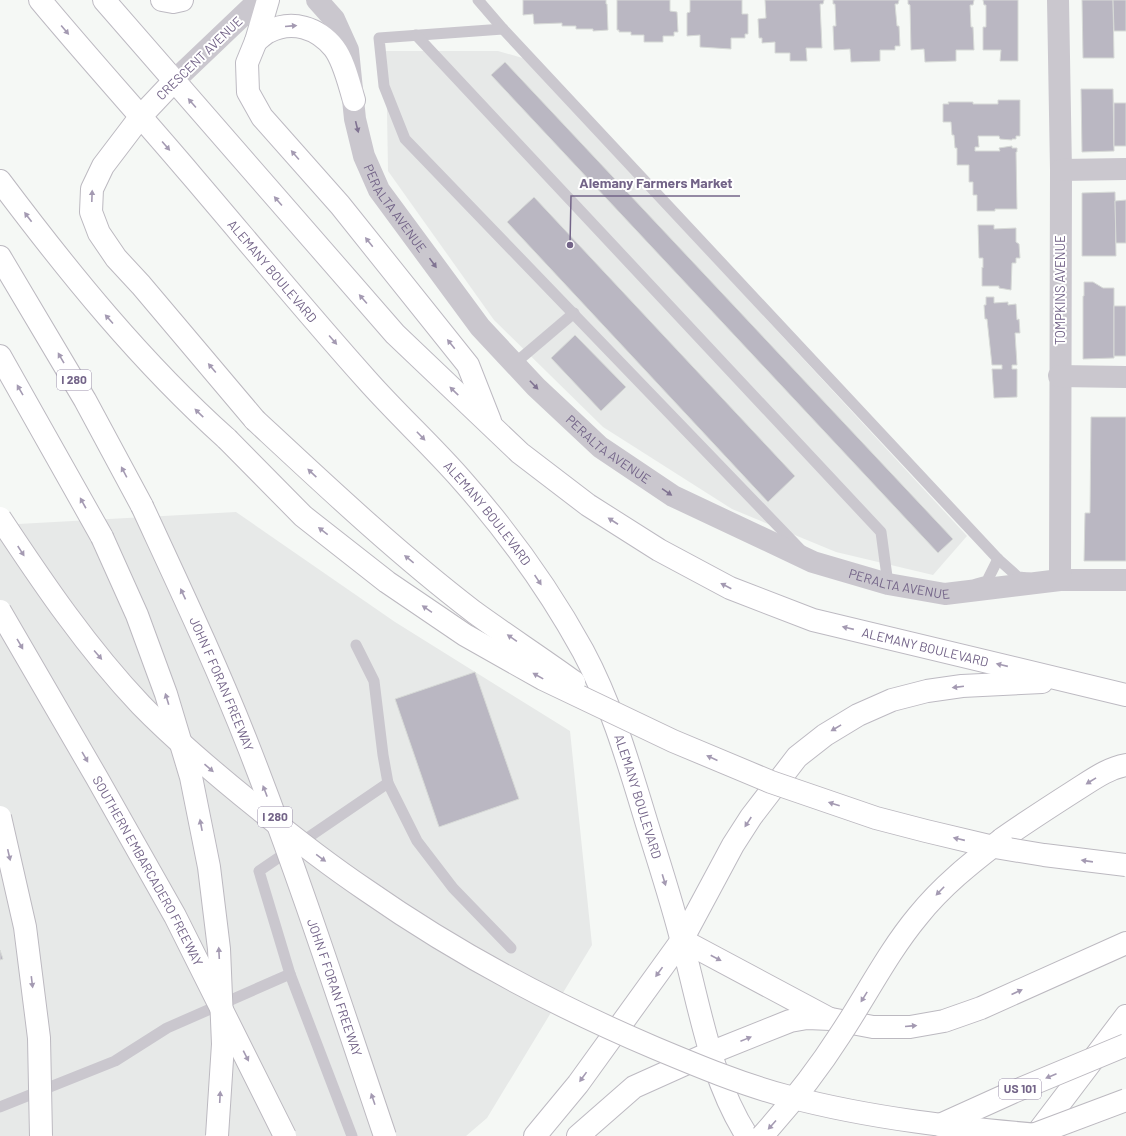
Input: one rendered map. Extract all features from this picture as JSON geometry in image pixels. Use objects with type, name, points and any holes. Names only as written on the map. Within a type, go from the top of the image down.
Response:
[{"type":"main road","name":"ALEMANY BOULEVARD","points":[[40,0],[367,381],[461,479],[497,521],[551,598],[583,652],[605,697],[637,788],[682,940],[710,1053],[739,1124],[747,1136]]},
{"type":"main road","name":"ALEMANY BOULEVARD","points":[[104,0],[395,334],[520,453],[588,504],[659,550],[730,588],[813,620],[1126,695]]},
{"type":"main road","points":[[162,0],[173,2],[182,0]]},
{"type":"main road","points":[[268,0],[256,41],[247,63],[248,92],[262,117],[340,205],[468,365],[493,428]]},
{"type":"main road","points":[[256,41],[267,32],[278,27],[296,25],[306,27],[324,37],[335,49],[345,70],[354,100]]},
{"type":"main road","name":"CRESCENT AVENUE","points":[[174,81],[141,116],[103,166],[92,189],[91,212],[100,233],[116,258],[141,285],[255,420],[327,487],[405,555],[475,612],[624,717]]},
{"type":"main road","points":[[0,180],[67,269],[104,312],[178,393],[303,516],[387,582],[465,635],[543,678],[624,717],[709,757],[771,782],[876,818],[926,831],[996,847],[1044,855],[1126,865]]},
{"type":"main road","name":"JOHN F FORAN FREEWAY","points":[[0,257],[85,400],[142,506],[200,632],[249,747],[294,867],[385,1136]]},
{"type":"main road","points":[[0,356],[102,538],[138,615],[166,694],[191,777],[209,867],[219,949],[223,1044],[217,1136]]},
{"type":"main road","points":[[0,518],[44,584],[91,646],[140,704],[183,745],[227,784],[318,856],[366,891],[469,955],[524,986],[626,1036],[727,1077],[784,1096],[875,1116],[936,1125],[1048,1136]]},
{"type":"main road","name":"SOUTHERN EMBARCADERO FREEWAY","points":[[0,611],[175,916],[285,1136]]},
{"type":"main road","points":[[535,1136],[578,1084],[682,940],[733,845],[751,817],[798,757],[825,735],[865,712],[892,700],[927,691],[962,686],[1067,681]]},
{"type":"main road","points":[[762,1136],[802,1088],[839,1036],[897,944],[917,916],[941,890],[1002,839],[1046,808],[1098,776],[1126,765]]},
{"type":"main road","points":[[0,817],[25,927],[39,1038],[41,1136]]},
{"type":"main road","points":[[682,940],[830,1019]]},
{"type":"main road","points":[[578,1136],[634,1088],[710,1053],[790,1021],[807,1018],[830,1019],[873,1027],[910,1027],[944,1021],[981,1008],[1126,943]]},
{"type":"main road","points":[[1035,1136],[1126,1016]]},
{"type":"main road","name":"US 101","points":[[916,1136],[1013,1092],[1126,1045]]},
{"type":"main road","points":[[1029,1136],[1126,1100]]},
{"type":"street","name":"CRESCENT AVENUE","points":[[174,81],[259,0]]},
{"type":"street","name":"PERALTA AVENUE","points":[[317,0],[334,19],[348,50],[355,119],[364,156],[379,190],[480,327],[536,387],[600,447],[673,496],[813,562],[888,584],[945,594],[1060,580],[1126,580]]},
{"type":"street","name":"TOMPKINS AVENUE","points":[[1058,0],[1061,170],[1059,376],[1060,580]]},
{"type":"street","points":[[1061,170],[1126,170]]},
{"type":"street","points":[[1059,376],[1126,377]]},
{"type":"lane","points":[[478,0],[503,29],[998,559],[1018,577],[1060,580]]},
{"type":"lane","points":[[503,29],[379,38],[384,86],[405,139],[813,562]]},
{"type":"lane","points":[[416,35],[881,532],[888,584]]},
{"type":"lane","points":[[514,364],[574,313]]},
{"type":"lane","points":[[945,594],[987,581],[998,559]]},
{"type":"lane","points":[[356,645],[374,681],[388,783],[417,841],[454,888],[511,948]]},
{"type":"lane","points":[[352,1136],[290,974],[259,871],[388,783]]},
{"type":"lane","points":[[0,1108],[115,1061],[167,1028],[290,974]]},
{"type":"shaded area","points":[[386,51],[498,51],[526,59],[967,536],[933,575],[836,552],[732,509],[603,427],[494,320],[388,171]]},
{"type":"shaded area","points":[[236,512],[395,622],[570,731],[592,945],[487,1118],[466,1136],[0,1136],[0,525]]},
{"type":"building","points":[[523,0],[606,0],[608,30],[593,31],[593,29],[576,29],[576,26],[562,26],[562,23],[534,24],[533,14],[523,15]]},
{"type":"building","points":[[617,0],[670,0],[670,11],[677,12],[678,32],[674,32],[674,36],[663,36],[663,42],[644,42],[644,35],[631,35],[631,32],[619,32],[619,30],[617,30]]},
{"type":"building","points":[[690,0],[742,0],[742,14],[748,14],[748,34],[745,34],[745,38],[731,38],[731,49],[700,47],[700,35],[687,36],[687,13],[690,12]]},
{"type":"building","points":[[765,0],[824,0],[823,4],[820,4],[822,48],[806,48],[807,61],[790,61],[790,53],[775,53],[775,42],[762,43],[762,38],[759,38],[758,19],[766,18]]},
{"type":"building","points":[[833,0],[899,0],[898,4],[895,4],[897,26],[899,26],[900,46],[895,46],[895,50],[880,50],[880,61],[851,62],[850,49],[834,50],[833,26],[836,26],[835,4],[833,4]]},
{"type":"building","points":[[908,0],[974,0],[973,5],[970,5],[974,50],[956,50],[956,61],[925,62],[924,49],[911,50],[910,5],[908,4]]},
{"type":"building","points":[[983,0],[1018,0],[1018,61],[1000,61],[1001,50],[983,50],[983,27],[986,27],[986,5],[984,5]]},
{"type":"building","points":[[1082,0],[1113,0],[1114,58],[1083,58]]},
{"type":"building","points":[[1113,0],[1126,0],[1126,31],[1114,31]]},
{"type":"building","points":[[505,62],[953,539],[938,553],[491,75]]},
{"type":"building","points":[[1081,89],[1113,89],[1114,151],[1082,152]]},
{"type":"building","points":[[998,100],[1020,100],[1020,136],[1016,136],[1016,139],[1012,140],[1000,139],[999,136],[978,136],[979,147],[975,147],[975,151],[1000,151],[999,148],[1012,146],[1012,148],[1017,148],[1017,209],[977,211],[977,195],[973,195],[973,182],[969,182],[969,165],[957,165],[957,148],[955,148],[954,135],[952,135],[951,122],[943,122],[943,104],[949,104],[948,102],[973,102],[973,104],[998,104]]},
{"type":"building","points":[[1114,103],[1126,103],[1126,146],[1114,146]]},
{"type":"building","points":[[1115,192],[1116,256],[1082,256],[1082,193]]},
{"type":"building","points":[[534,197],[795,476],[768,502],[507,222]]},
{"type":"building","points":[[1126,200],[1126,243],[1116,243],[1115,201]]},
{"type":"building","points":[[978,225],[994,225],[994,229],[1016,228],[1016,242],[1019,244],[1020,258],[1016,258],[1016,263],[1012,263],[1011,290],[999,288],[999,286],[982,286],[983,258],[979,258]]},
{"type":"building","points":[[1084,282],[1093,282],[1103,288],[1114,288],[1114,358],[1083,359]]},
{"type":"building","points":[[986,297],[994,297],[994,303],[1008,302],[1008,305],[1016,304],[1020,333],[1015,333],[1017,365],[1012,365],[1012,369],[1017,369],[1017,397],[994,398],[992,369],[1002,369],[1002,365],[992,365],[987,319],[985,319],[984,305],[986,305]]},
{"type":"building","points":[[1114,306],[1126,306],[1126,356],[1114,356]]},
{"type":"building","points":[[575,335],[626,387],[601,411],[551,358]]},
{"type":"building","points":[[1091,417],[1126,417],[1126,561],[1084,561],[1085,513],[1090,513]]},
{"type":"building","points":[[475,672],[519,799],[439,827],[395,699]]},
{"type":"building","points":[[0,950],[3,959],[0,960]]},
{"type":"place","name":"Alemany Farmers Market","points":[[570,245]]}]
